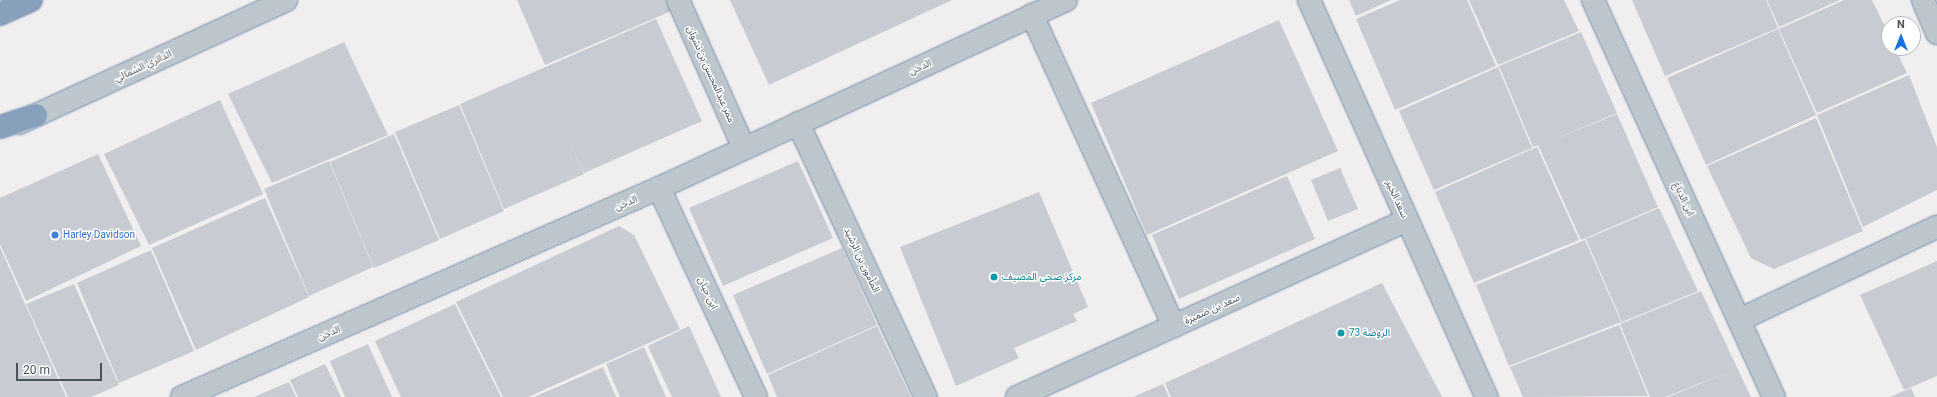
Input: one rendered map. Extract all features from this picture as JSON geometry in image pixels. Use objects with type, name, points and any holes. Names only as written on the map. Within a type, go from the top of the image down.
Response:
[{"type":"highway","points":[[0,14],[31,0]]},
{"type":"highway","points":[[0,127],[36,115]]},
{"type":"street","name":"الدائري الشمالي","points":[[0,132],[286,0]]},
{"type":"street","name":"ممر عبدالمحسن بن نشوان","points":[[678,0],[744,148]]},
{"type":"street","name":"الدخن","points":[[182,397],[659,188],[1066,0]]},
{"type":"street","name":"سعد الخير","points":[[1309,0],[1487,397]]},
{"type":"street","name":"ابن الدباغ","points":[[1593,0],[1774,397]]},
{"type":"street","points":[[1923,0],[1937,33]]},
{"type":"street","points":[[1032,15],[1174,326]]},
{"type":"street","name":"المأمون بن الرشيد","points":[[798,123],[926,397]]},
{"type":"street","name":"ابن حيان","points":[[659,188],[756,397]]},
{"type":"street","name":"سعد بن ضميرة","points":[[1017,397],[1407,220]]},
{"type":"street","points":[[1739,320],[1937,228]]},
{"type":"building","points":[[517,0],[669,0],[674,10],[545,65]]},
{"type":"building","points":[[730,0],[952,0],[769,85]]},
{"type":"building","points":[[1349,0],[1391,0],[1356,16]]},
{"type":"building","points":[[1400,0],[1467,0],[1496,66],[1395,110],[1356,19]]},
{"type":"building","points":[[1469,0],[1564,0],[1579,31],[1498,65]]},
{"type":"building","points":[[1632,0],[1766,0],[1778,28],[1665,76]]},
{"type":"building","points":[[1767,0],[1840,0],[1779,27]]},
{"type":"building","points":[[1844,0],[1872,0],[1881,19],[1881,56],[1899,56],[1907,73],[1817,113],[1779,29]]},
{"type":"building","points":[[656,19],[702,121],[584,173],[568,137],[584,174],[504,209],[460,104]]},
{"type":"building","points":[[1279,20],[1338,151],[1147,235],[1091,103]]},
{"type":"building","points":[[1778,29],[1816,115],[1706,165],[1667,78]]},
{"type":"building","points":[[1581,32],[1617,113],[1553,140],[1617,114],[1658,207],[1581,240],[1538,145],[1533,147],[1499,66]]},
{"type":"building","points":[[344,42],[388,135],[272,183],[228,94]]},
{"type":"building","points":[[1498,67],[1532,148],[1434,190],[1399,111]]},
{"type":"building","points":[[1909,75],[1937,147],[1937,190],[1863,227],[1817,115]]},
{"type":"building","points":[[220,100],[263,194],[149,245],[104,154]]},
{"type":"building","points":[[459,105],[504,211],[440,239],[395,132]]},
{"type":"building","points":[[1816,118],[1863,231],[1774,269],[1751,258],[1707,166]]},
{"type":"building","points":[[394,134],[439,240],[374,268],[330,162]]},
{"type":"building","points":[[1537,147],[1579,240],[1474,283],[1435,192]]},
{"type":"building","points":[[98,154],[141,246],[26,301],[0,244],[0,198]]},
{"type":"building","points":[[329,161],[373,267],[309,296],[264,189]]},
{"type":"building","points":[[798,161],[833,238],[723,286],[689,208]]},
{"type":"building","points":[[1340,168],[1358,209],[1328,221],[1311,180]]},
{"type":"building","points":[[1287,176],[1315,239],[1179,299],[1152,235]]},
{"type":"building","name":"مركز صحي المصيف","points":[[1039,192],[1088,307],[1073,314],[1077,321],[1014,348],[1019,358],[956,386],[900,247]]},
{"type":"building","points":[[265,198],[309,297],[196,350],[152,248]]},
{"type":"building","points":[[1659,208],[1698,291],[1622,322],[1586,239]]},
{"type":"building","points":[[619,226],[634,235],[680,329],[528,397],[503,397],[456,302]]},
{"type":"building","points":[[1585,240],[1621,322],[1509,366],[1476,285]]},
{"type":"building","points":[[0,247],[66,397],[0,397]]},
{"type":"building","points":[[842,248],[877,325],[767,374],[733,295]]},
{"type":"building","points":[[151,250],[194,351],[119,383],[77,283]]},
{"type":"building","points":[[1937,261],[1937,376],[1904,390],[1860,295]]},
{"type":"building","name":"الروضة 73","points":[[1382,283],[1442,397],[1171,397],[1165,383]]},
{"type":"building","points":[[74,284],[119,385],[91,397],[68,397],[26,304]]},
{"type":"building","points":[[1701,291],[1751,397],[1668,397],[1732,371],[1665,397],[1650,397],[1620,324]]},
{"type":"building","points":[[455,304],[501,397],[401,397],[375,341]]},
{"type":"building","points":[[1619,325],[1648,396],[1523,397],[1510,367]]},
{"type":"building","points":[[689,326],[721,397],[672,397],[648,346]]},
{"type":"building","points":[[877,326],[911,397],[777,397],[768,375]]},
{"type":"building","points":[[368,344],[392,397],[345,397],[330,361]]},
{"type":"building","points":[[644,347],[666,397],[620,397],[606,364]]},
{"type":"building","points":[[325,364],[341,397],[298,397],[290,380]]},
{"type":"building","points":[[603,367],[616,397],[534,397]]},
{"type":"building","points":[[289,382],[296,397],[254,397]]},
{"type":"building","points":[[1163,384],[1169,397],[1133,397]]},
{"type":"building","points":[[1911,388],[1915,397],[1890,397]]},
{"type":"place","name":"Harley Davidson","points":[[55,235]]},
{"type":"place","name":"مركز صحي المصيف","points":[[994,277]]},
{"type":"place","name":"الروضة 73","points":[[1341,333]]}]
